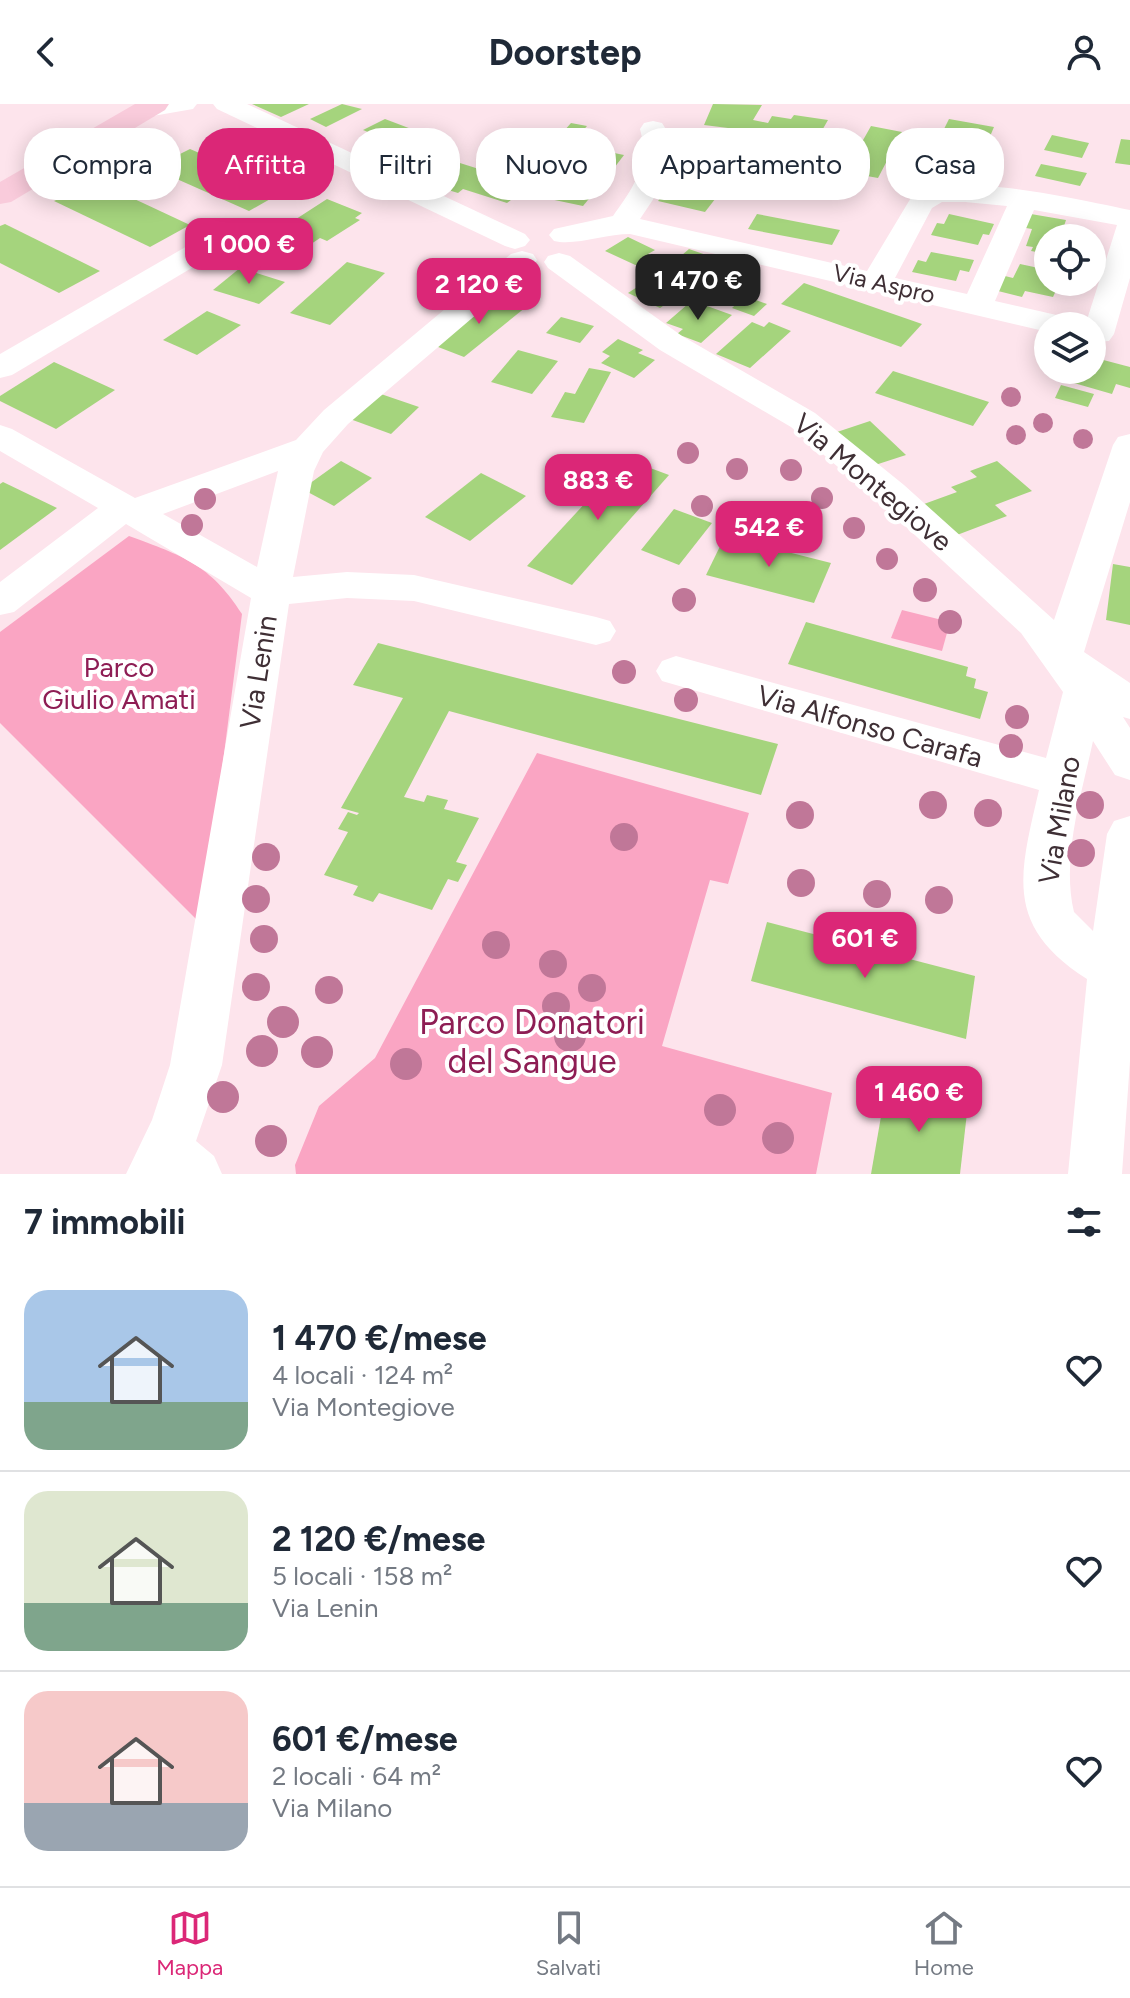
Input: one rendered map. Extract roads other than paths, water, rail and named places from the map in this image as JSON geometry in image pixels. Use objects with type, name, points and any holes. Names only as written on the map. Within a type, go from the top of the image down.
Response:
[{"type":"main road","points":[[0,177],[144,106]]},
{"type":"main road","points":[[0,195],[144,106]]},
{"type":"street","points":[[144,106],[184,104]]},
{"type":"street","name":"Via Montegiove","points":[[226,104],[540,249],[671,343],[779,405],[828,439],[1025,614],[1073,674],[1130,763]]},
{"type":"street","points":[[877,282],[927,197],[947,194],[1024,199],[1130,219]]},
{"type":"street","points":[[977,306],[1024,199]]},
{"type":"street","points":[[622,224],[637,200]]},
{"type":"street","name":"Via Aspro","points":[[540,249],[622,224],[1034,319]]},
{"type":"street","points":[[1102,312],[1130,228]]},
{"type":"street","points":[[0,368],[232,232]]},
{"type":"street","name":"Via Lenin","points":[[171,1166],[196,1065],[271,592],[291,488],[308,448],[336,417],[540,249]]},
{"type":"street","points":[[1106,336],[1130,341]]},
{"type":"street","points":[[0,436],[271,592],[347,585],[414,588],[596,631]]},
{"type":"street","name":"Via Milano","points":[[1112,969],[1067,937],[1050,914],[1046,878],[1064,780],[1073,674],[1130,445]]},
{"type":"street","points":[[0,602],[128,510],[308,448]]},
{"type":"street","name":"Via Alfonso Carafa","points":[[676,671],[1064,780]]},
{"type":"street","points":[[1073,674],[1130,704]]},
{"type":"street","points":[[1095,1174],[1112,969],[1130,834]]},
{"type":"park label","name":"Parco Giulio Amati","points":[[119,683]]},
{"type":"park label","name":"Parco Donatori del Sangue","points":[[532,1042]]}]
